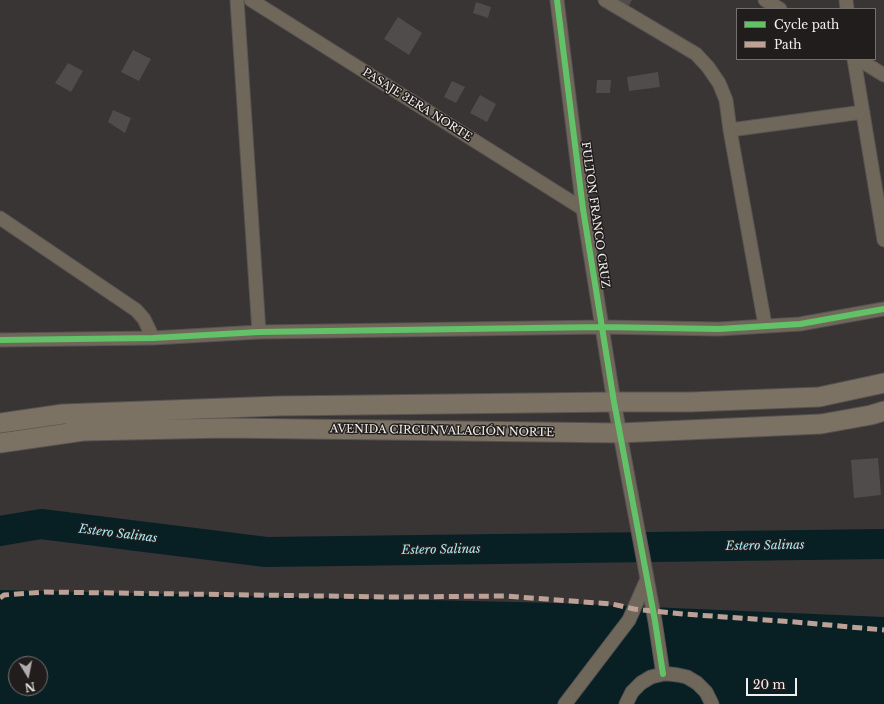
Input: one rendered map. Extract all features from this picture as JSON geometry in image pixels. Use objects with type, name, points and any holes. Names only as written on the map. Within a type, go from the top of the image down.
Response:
[{"type":"main road","points":[[0,423],[63,414],[280,406],[691,402],[819,397],[884,383]]},
{"type":"main road","points":[[156,410],[156,430]]},
{"type":"main road","name":"AVENIDA CIRCUNVALACIÓN NORTE","points":[[0,443],[83,430],[225,428],[620,433],[821,424],[880,415]]},
{"type":"street","points":[[237,0],[259,332]]},
{"type":"street","name":"PASAJE 3ERA NORTE","points":[[251,0],[582,209]]},
{"type":"street","name":"FULTON FRANCO CRUZ","points":[[557,0],[582,209],[614,402],[655,620],[663,674]]},
{"type":"street","points":[[605,0],[696,54],[708,67],[719,83],[726,100],[765,325]]},
{"type":"street","points":[[766,0],[778,8]]},
{"type":"street","points":[[854,60],[884,240]]},
{"type":"street","points":[[860,60],[884,75]]},
{"type":"street","points":[[730,130],[863,112]]},
{"type":"street","points":[[0,218],[136,310],[144,320],[153,338]]},
{"type":"street","points":[[0,340],[153,338],[259,332],[602,327],[719,329],[800,324],[884,309]]},
{"type":"street","points":[[565,704],[629,620],[647,579]]},
{"type":"street","points":[[626,704],[632,692],[641,683],[651,677],[663,674],[678,674],[697,683],[706,692],[712,704]]},
{"type":"water","points":[[0,590],[557,603],[884,617],[884,704],[0,704]]},
{"type":"building","points":[[613,0],[632,0],[627,9]]},
{"type":"building","points":[[476,2],[491,7],[488,18],[473,13]]},
{"type":"building","points":[[398,17],[422,33],[409,55],[384,39]]},
{"type":"building","points":[[133,50],[151,59],[139,81],[121,72]]},
{"type":"building","points":[[68,63],[83,71],[71,92],[55,83]]},
{"type":"building","points":[[658,72],[660,87],[629,91],[627,77]]},
{"type":"building","points":[[597,80],[611,80],[610,93],[596,93]]},
{"type":"building","points":[[452,81],[465,87],[456,103],[444,97]]},
{"type":"building","points":[[480,95],[496,104],[487,122],[470,113]]},
{"type":"building","points":[[113,110],[131,118],[125,133],[108,122]]},
{"type":"building","points":[[878,458],[881,495],[854,498],[851,460]]},
{"type":"waterway","name":"Estero Salinas","points":[[0,531],[41,524],[266,552],[884,544]]},
{"type":"marked path","points":[[0,598],[4,595],[44,592],[392,597],[504,596],[612,604],[634,609],[683,614],[884,630]]},
{"type":"cycle path","points":[[557,0],[583,209],[614,402],[655,621],[663,674]]},
{"type":"cycle path","points":[[0,340],[153,338],[259,332],[602,327],[719,329],[800,324],[884,309]]}]
